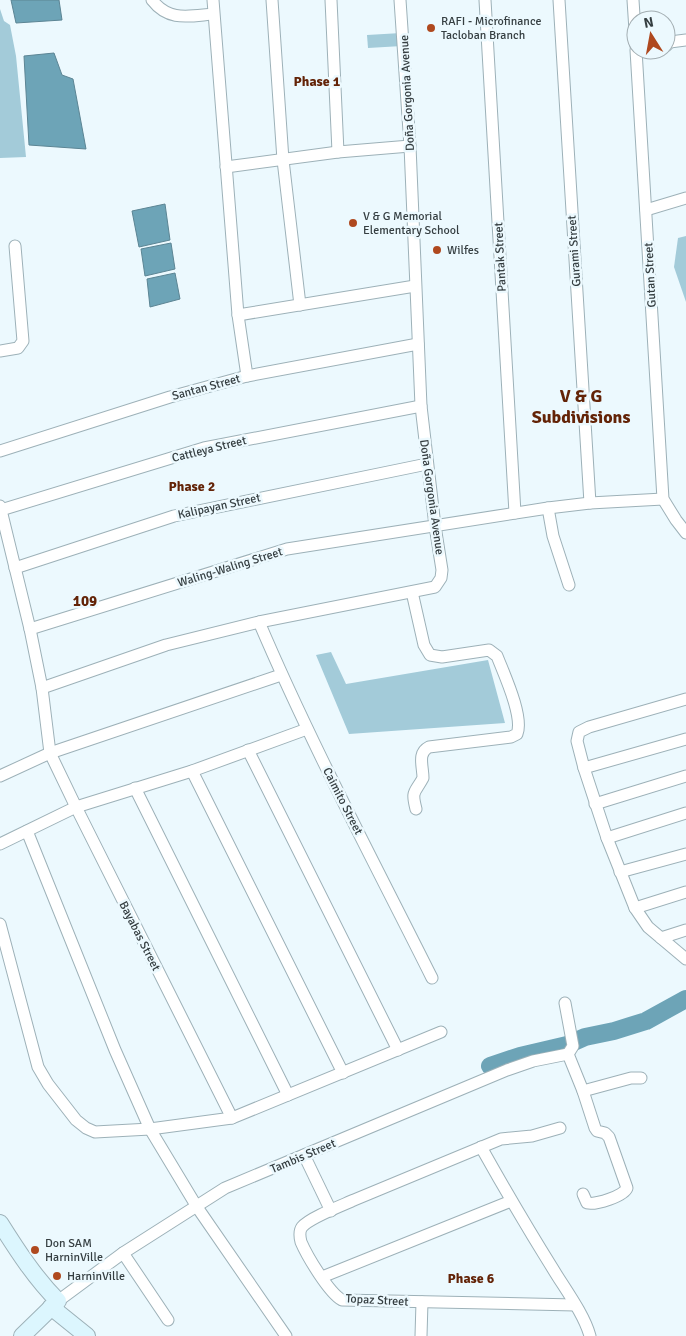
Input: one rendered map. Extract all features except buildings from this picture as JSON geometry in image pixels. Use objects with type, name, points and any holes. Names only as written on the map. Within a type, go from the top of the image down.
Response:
[{"type":"street","points":[[152,0],[166,13],[177,17],[213,14]]},
{"type":"street","points":[[213,0],[238,315],[247,376]]},
{"type":"street","points":[[272,0],[283,160],[300,305]]},
{"type":"street","points":[[331,0],[338,152]]},
{"type":"street","name":"Doña Gorgonia Avenue","points":[[42,688],[166,645],[259,622],[435,587],[441,578],[442,570],[434,526],[420,406],[410,146],[400,0]]},
{"type":"street","name":"Pantak Street","points":[[485,0],[515,513]]},
{"type":"street","name":"Gurami Street","points":[[559,0],[590,503]]},
{"type":"street","name":"Gutan Street","points":[[637,60],[663,500]]},
{"type":"street","points":[[226,167],[338,152],[410,146]]},
{"type":"street","points":[[646,210],[686,198]]},
{"type":"street","points":[[0,351],[18,348],[23,341],[15,246]]},
{"type":"street","points":[[238,315],[415,286]]},
{"type":"street","name":"Santan Street","points":[[0,451],[170,396],[247,376],[418,344]]},
{"type":"street","name":"Cattleya Street","points":[[1,508],[204,448],[420,406]]},
{"type":"street","name":"Kalipayan Street","points":[[16,568],[174,516],[427,464]]},
{"type":"street","points":[[663,500],[686,533]]},
{"type":"street","name":"Waling-Waling Street","points":[[30,629],[287,549],[548,508],[590,503],[663,500]]},
{"type":"street","name":"Bayabas Street","points":[[1,508],[42,688],[50,752],[232,1118]]},
{"type":"street","points":[[548,508],[552,536],[569,585]]},
{"type":"street","points":[[412,592],[424,645],[430,655],[442,657],[489,650],[495,653],[517,715],[519,729],[517,734],[511,737],[429,747],[423,750],[421,755],[423,778],[414,791],[413,796],[416,809]]},
{"type":"street","name":"Caimito Street","points":[[259,622],[281,675],[307,729],[432,978]]},
{"type":"street","points":[[0,776],[50,752],[281,675]]},
{"type":"street","points":[[686,699],[589,727],[579,732],[577,742],[607,838],[635,908],[643,921],[686,959]]},
{"type":"street","points":[[0,844],[76,807],[192,770],[307,729]]},
{"type":"street","points":[[584,768],[686,739]]},
{"type":"street","points":[[248,750],[398,1050]]},
{"type":"street","points":[[192,770],[342,1073]]},
{"type":"street","points":[[596,804],[686,776]]},
{"type":"street","points":[[135,788],[288,1095]]},
{"type":"street","points":[[607,838],[686,813]]},
{"type":"street","points":[[27,831],[115,1050],[150,1129],[197,1206],[286,1336]]},
{"type":"street","points":[[620,872],[686,854]]},
{"type":"street","points":[[635,908],[686,892]]},
{"type":"street","points":[[0,924],[38,1067],[48,1084],[76,1120],[95,1132],[150,1129],[232,1118],[441,1032]]},
{"type":"street","points":[[661,938],[686,930]]},
{"type":"street","points":[[564,1003],[573,1046],[568,1054],[596,1132],[606,1134],[609,1137],[628,1188],[622,1195],[593,1204],[587,1202],[583,1194]]},
{"type":"street","name":"Tambis Street","points":[[55,1304],[123,1253],[225,1188],[507,1070],[533,1061],[568,1054]]},
{"type":"street","points":[[583,1092],[631,1078],[641,1078]]},
{"type":"street","name":"Topaz Street","points":[[560,1128],[532,1136],[501,1140],[481,1147],[330,1210],[303,1226],[300,1231],[300,1241],[335,1296],[342,1300],[575,1305]]},
{"type":"street","points":[[481,1147],[575,1305],[588,1328],[590,1336]]},
{"type":"street","points":[[304,1155],[330,1210]]},
{"type":"street","points":[[322,1277],[511,1200]]},
{"type":"street","points":[[0,1223],[55,1304],[87,1336]]},
{"type":"street","points":[[123,1253],[168,1320]]},
{"type":"street","points":[[420,1336],[422,1302]]},
{"type":"street","points":[[22,1336],[55,1304]]},
{"type":"shaded area","points":[[11,0],[59,0],[62,20],[16,23]]},
{"type":"shaded area","points":[[0,9],[4,21],[10,25],[16,56],[26,157],[0,158]]},
{"type":"shaded area","points":[[401,33],[402,46],[368,48],[367,35]]},
{"type":"shaded area","points":[[54,53],[62,75],[73,79],[86,149],[29,145],[24,56]]},
{"type":"shaded area","points":[[165,204],[170,240],[139,247],[132,211]]},
{"type":"shaded area","points":[[686,236],[686,302],[674,267],[678,238]]},
{"type":"shaded area","points":[[171,243],[175,269],[145,276],[141,249]]},
{"type":"shaded area","points":[[175,273],[180,299],[150,307],[147,279]]},
{"type":"shaded area","points":[[331,652],[346,684],[488,660],[505,723],[349,734],[316,655]]},
{"type":"waterway","points":[[490,1066],[520,1056],[567,1045],[585,1037],[614,1031],[646,1021],[686,999]]},
{"type":"place","name":"RAFI - Microfinance Tacloban Branch","points":[[431,28]]},
{"type":"place","name":"V & G Memorial Elementary School","points":[[353,223]]},
{"type":"place","name":"Wilfes","points":[[437,250]]},
{"type":"place","name":"Don SAM HarninVille","points":[[35,1250]]},
{"type":"place","name":"HarninVille","points":[[57,1276]]},
{"type":"district","name":"Phase 1","points":[[317,81]]},
{"type":"district","name":"V & G Subdivisions","points":[[581,406]]},
{"type":"district","name":"Phase 2","points":[[192,486]]},
{"type":"district","name":"109","points":[[85,601]]},
{"type":"district","name":"Phase 6","points":[[471,1278]]}]
